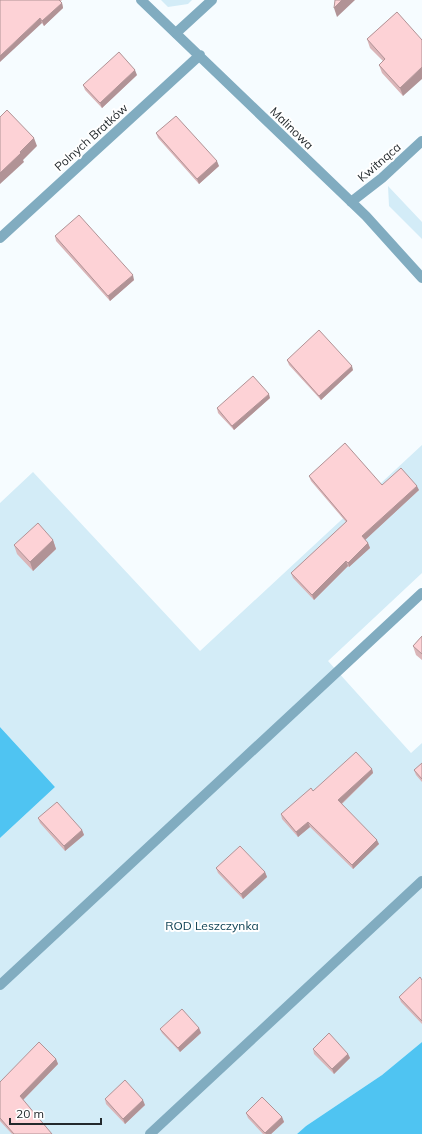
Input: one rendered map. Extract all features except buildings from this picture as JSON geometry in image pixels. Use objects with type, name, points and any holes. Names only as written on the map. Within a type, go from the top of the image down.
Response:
[{"type":"street","name":"Malinowa","points":[[142,0],[351,202],[422,278]]},
{"type":"street","points":[[176,33],[212,0]]},
{"type":"street","name":"Polnych Bratków","points":[[0,238],[200,56]]},
{"type":"street","name":"Kwitnąca","points":[[351,202],[382,178],[422,141]]},
{"type":"street","points":[[0,985],[422,593]]},
{"type":"street","points":[[150,1134],[422,881]]},
{"type":"green space","points":[[161,0],[192,0],[188,4],[168,7]]},
{"type":"green space","points":[[388,186],[422,222],[422,239],[389,206]]},
{"type":"green space","name":"ROD Leszczynka","points":[[422,445],[422,573],[328,661],[411,753],[422,743],[422,1042],[382,1075],[306,1126],[297,1134],[0,1134],[0,838],[55,787],[0,727],[0,503],[33,472],[200,651]]},
{"type":"shaded area","points":[[0,727],[55,787],[0,838]]},
{"type":"shaded area","points":[[422,1042],[422,1134],[297,1134],[306,1126],[382,1075]]}]
